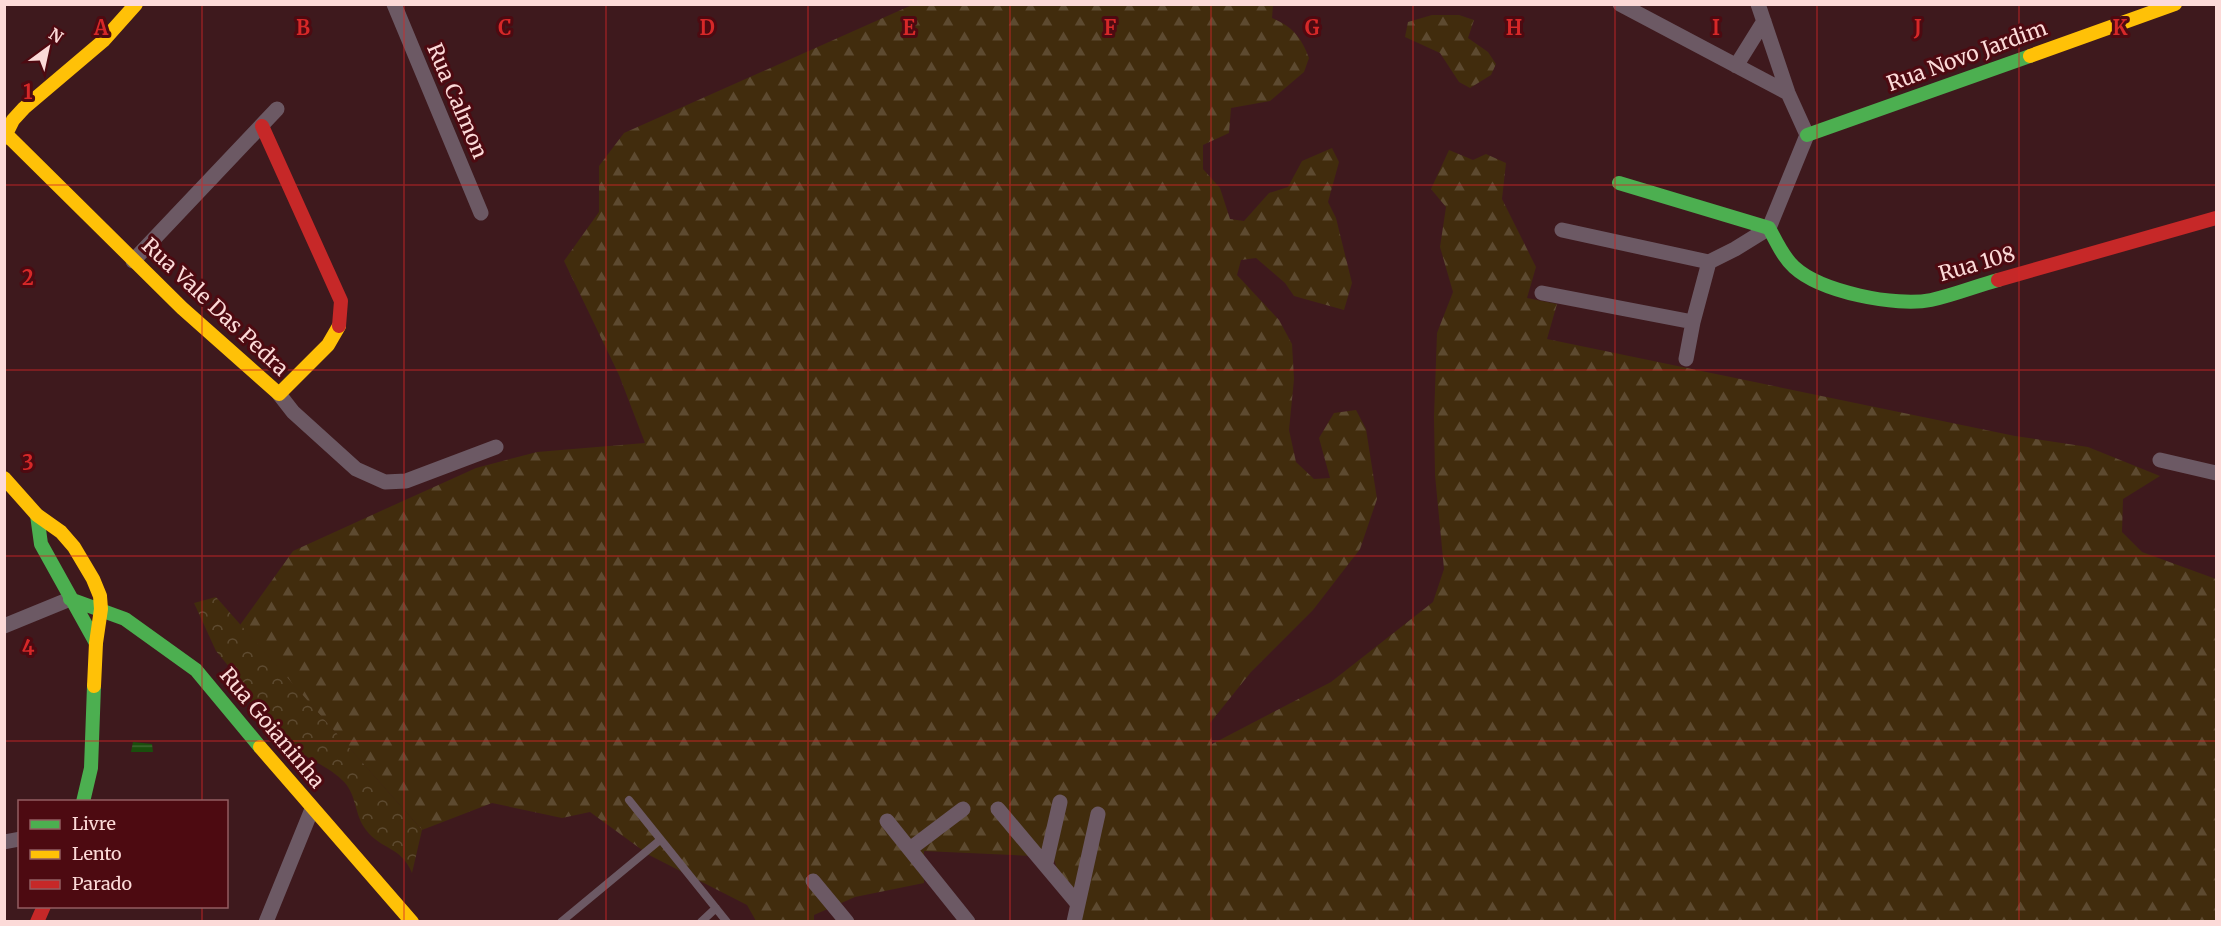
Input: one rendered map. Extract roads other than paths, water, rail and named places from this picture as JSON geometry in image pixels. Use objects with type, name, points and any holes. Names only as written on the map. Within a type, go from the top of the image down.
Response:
[{"type":"street","name":"Rua Calmon","points":[[394,4],[482,213]]},
{"type":"street","points":[[1620,4],[1788,93]]},
{"type":"street","points":[[1562,230],[1709,262],[1769,228],[1807,135],[1788,93],[1758,4]]},
{"type":"street","name":"Rua Novo Jardim","points":[[1807,135],[2175,4]]},
{"type":"street","points":[[5,136],[13,120],[24,108],[103,41],[131,7]]},
{"type":"street","points":[[1736,66],[1764,21]]},
{"type":"street","points":[[134,261],[277,109]]},
{"type":"street","name":"Rua Vale Das Pedra","points":[[5,136],[134,261],[279,394],[328,345],[340,324],[341,301],[262,126]]},
{"type":"street","points":[[1619,183],[1769,228]]},
{"type":"street","name":"Rua 108","points":[[1769,228],[1792,264],[1802,273],[1840,289],[1902,301],[1930,300],[2133,240],[2217,218]]},
{"type":"street","points":[[1686,359],[1692,322],[1709,262]]},
{"type":"street","points":[[1542,292],[1692,322]]},
{"type":"street","points":[[279,394],[293,412],[356,469],[385,482],[406,481],[496,447]]},
{"type":"street","points":[[2160,460],[2217,473]]},
{"type":"street","points":[[4,478],[37,515],[61,532],[74,547],[100,596],[92,768],[83,800]]},
{"type":"street","points":[[37,515],[41,544],[96,644]]},
{"type":"street","points":[[4,626],[70,599]]},
{"type":"street","name":"Rua Goianinha","points":[[70,599],[101,609],[142,630],[196,670],[312,809],[412,921]]},
{"type":"street","points":[[1046,863],[1060,802]]},
{"type":"street","points":[[266,921],[312,809]]},
{"type":"street","points":[[910,849],[963,809]]},
{"type":"street","points":[[998,809],[1046,863],[1077,903]]},
{"type":"street","points":[[1074,921],[1098,814]]},
{"type":"street","points":[[887,822],[968,921]]},
{"type":"street","points":[[813,881],[847,921]]},
{"type":"lane","points":[[629,800],[727,921]]},
{"type":"lane","points":[[561,921],[660,840]]},
{"type":"lane","points":[[700,921],[716,908]]}]
